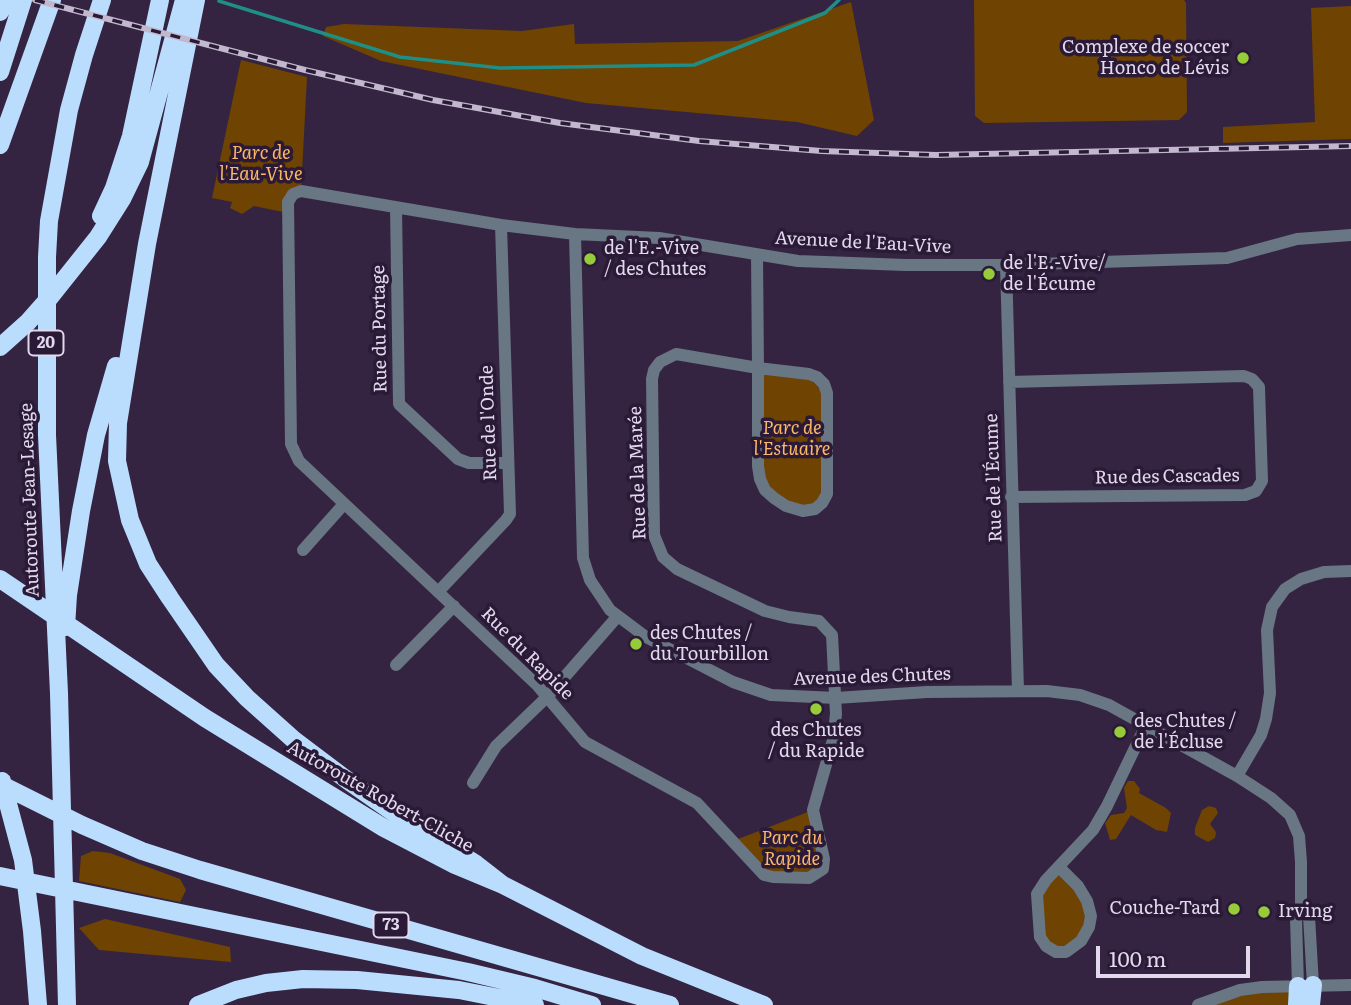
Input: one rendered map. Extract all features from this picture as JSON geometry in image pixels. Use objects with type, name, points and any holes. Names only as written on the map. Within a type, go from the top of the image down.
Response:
[{"type":"highway","points":[[0,12],[6,0]]},
{"type":"highway","points":[[0,72],[23,0]]},
{"type":"highway","points":[[0,145],[52,0]]},
{"type":"highway","name":"Autoroute Jean-Lesage","points":[[67,1005],[59,693],[47,435],[47,257],[49,221],[69,110],[102,0]]},
{"type":"highway","points":[[70,271],[93,234],[114,188],[131,136],[160,0]]},
{"type":"highway","points":[[0,346],[28,322],[98,237],[122,199],[140,162],[184,0]]},
{"type":"highway","points":[[196,0],[147,244],[117,423],[117,461],[130,520],[148,564],[197,640],[247,698],[294,740],[346,780],[476,864],[503,886]]},
{"type":"highway","points":[[59,693],[68,595],[81,511],[96,435],[147,244]]},
{"type":"highway","points":[[0,571],[44,608]]},
{"type":"highway","name":"Autoroute Robert-Cliche","points":[[0,579],[205,718],[384,828],[642,956],[764,1005]]},
{"type":"highway","points":[[0,773],[23,860],[38,1005]]},
{"type":"highway","name":"73","points":[[0,784],[115,840],[200,870],[670,1005]]},
{"type":"highway","points":[[0,876],[468,972],[592,1005]]},
{"type":"highway","points":[[198,1005],[236,990],[303,979],[357,980],[459,990],[535,1005]]},
{"type":"highway","points":[[1297,1005],[1306,985]]},
{"type":"highway","points":[[1306,985],[1311,1005]]},
{"type":"street","name":"Avenue de l'Eau-Vive","points":[[293,194],[301,191],[501,225],[575,234],[659,237],[797,261],[1006,265],[1227,258],[1297,239],[1351,235]]},
{"type":"street","name":"Rue du Rapide","points":[[293,194],[288,202],[290,444],[299,461],[548,696],[578,735],[592,747],[697,803],[764,875],[809,878],[822,869],[824,859],[813,810],[833,740],[836,698]]},
{"type":"street","name":"Rue du Portage","points":[[396,207],[399,404],[458,459],[469,463],[508,463]]},
{"type":"street","name":"Rue de l'Onde","points":[[439,592],[510,514],[501,225]]},
{"type":"street","name":"Avenue des Chutes","points":[[575,234],[583,558],[599,597],[618,617],[646,637],[753,690],[790,697],[836,698],[927,692],[1018,691],[1080,695],[1109,705],[1237,776],[1271,798],[1290,815],[1299,836],[1301,905],[1310,916],[1306,985]]},
{"type":"street","points":[[757,255],[758,466],[760,479],[765,490],[786,506],[803,511],[815,509],[827,494],[827,393],[824,384],[809,374],[758,368]]},
{"type":"street","name":"Rue de l'Écume","points":[[1006,265],[1018,691]]},
{"type":"street","name":"Rue de la Marée","points":[[758,368],[676,354],[667,357],[654,370],[654,536],[663,557],[677,569],[765,611],[819,621],[826,627],[832,635],[836,698]]},
{"type":"street","name":"Rue des Cascades","points":[[1009,382],[1244,376],[1252,379],[1259,387],[1262,481],[1256,491],[1245,495],[1011,497]]},
{"type":"street","points":[[303,550],[344,504]]},
{"type":"street","points":[[1237,776],[1261,735],[1266,719],[1269,693],[1267,630],[1272,607],[1284,589],[1301,579],[1324,572],[1351,571]]},
{"type":"street","points":[[396,665],[454,606]]},
{"type":"street","points":[[473,783],[496,746],[548,696],[618,617]]},
{"type":"street","points":[[1059,867],[1078,886],[1087,901],[1091,916],[1089,927],[1081,941],[1066,952],[1056,952],[1046,946],[1040,937],[1037,894],[1046,880],[1093,830],[1146,725]]},
{"type":"street","points":[[1198,1005],[1240,990],[1262,987],[1351,985]]},
{"type":"green space","points":[[974,0],[1184,0],[1187,112],[1179,120],[984,123],[975,116]]},
{"type":"green space","points":[[851,2],[874,120],[857,136],[797,122],[586,103],[381,61],[323,36],[326,27],[344,24],[522,31],[574,24],[575,44],[738,41]]},
{"type":"green space","points":[[1351,6],[1351,139],[1223,143],[1223,127],[1315,122],[1311,8]]},
{"type":"green space","name":"Parc de l'Eau-Vive","points":[[241,60],[307,77],[301,191],[288,213],[254,206],[242,214],[230,208],[232,202],[212,198]]},
{"type":"green space","name":"Parc de l'Estuaire","points":[[758,368],[809,374],[824,384],[827,494],[803,511],[765,490]]},
{"type":"green space","points":[[1128,781],[1134,781],[1140,789],[1139,793],[1171,813],[1167,832],[1156,830],[1131,815],[1116,839],[1110,840],[1105,823],[1111,815],[1124,813],[1127,808],[1124,788]]},
{"type":"green space","points":[[1209,806],[1216,808],[1218,813],[1210,824],[1216,832],[1215,838],[1208,842],[1195,835],[1195,828],[1202,810]]},
{"type":"green space","name":"Parc du Rapide","points":[[813,810],[824,859],[817,875],[772,877],[733,841]]},
{"type":"green space","points":[[93,851],[110,853],[180,879],[186,890],[180,902],[79,881],[81,856]]},
{"type":"green space","points":[[1059,867],[1091,916],[1073,949],[1046,946],[1037,909],[1046,880]]},
{"type":"green space","points":[[105,919],[230,947],[231,962],[99,950],[79,928]]},
{"type":"green space","points":[[1298,986],[1313,1005],[1198,1005],[1215,998]]},
{"type":"waterway","points":[[219,1],[400,57],[500,68],[694,65],[825,13],[839,0]]},
{"type":"railway","points":[[35,0],[433,100],[560,123],[699,141],[821,151],[936,155],[1351,146]]},
{"type":"place","name":"Complexe de soccer Honco de Lévis","points":[[1243,58]]},
{"type":"place","name":"de l'E.-Vive / des Chutes","points":[[590,259]]},
{"type":"place","name":"de l'E.-Vive/ de l'Écume","points":[[989,274]]},
{"type":"place","name":"des Chutes / du Tourbillon","points":[[636,644]]},
{"type":"place","name":"des Chutes / du Rapide","points":[[816,709]]},
{"type":"place","name":"des Chutes / de l'Écluse","points":[[1120,732]]},
{"type":"place","name":"Couche-Tard","points":[[1234,909]]},
{"type":"place","name":"Irving","points":[[1264,912]]}]
